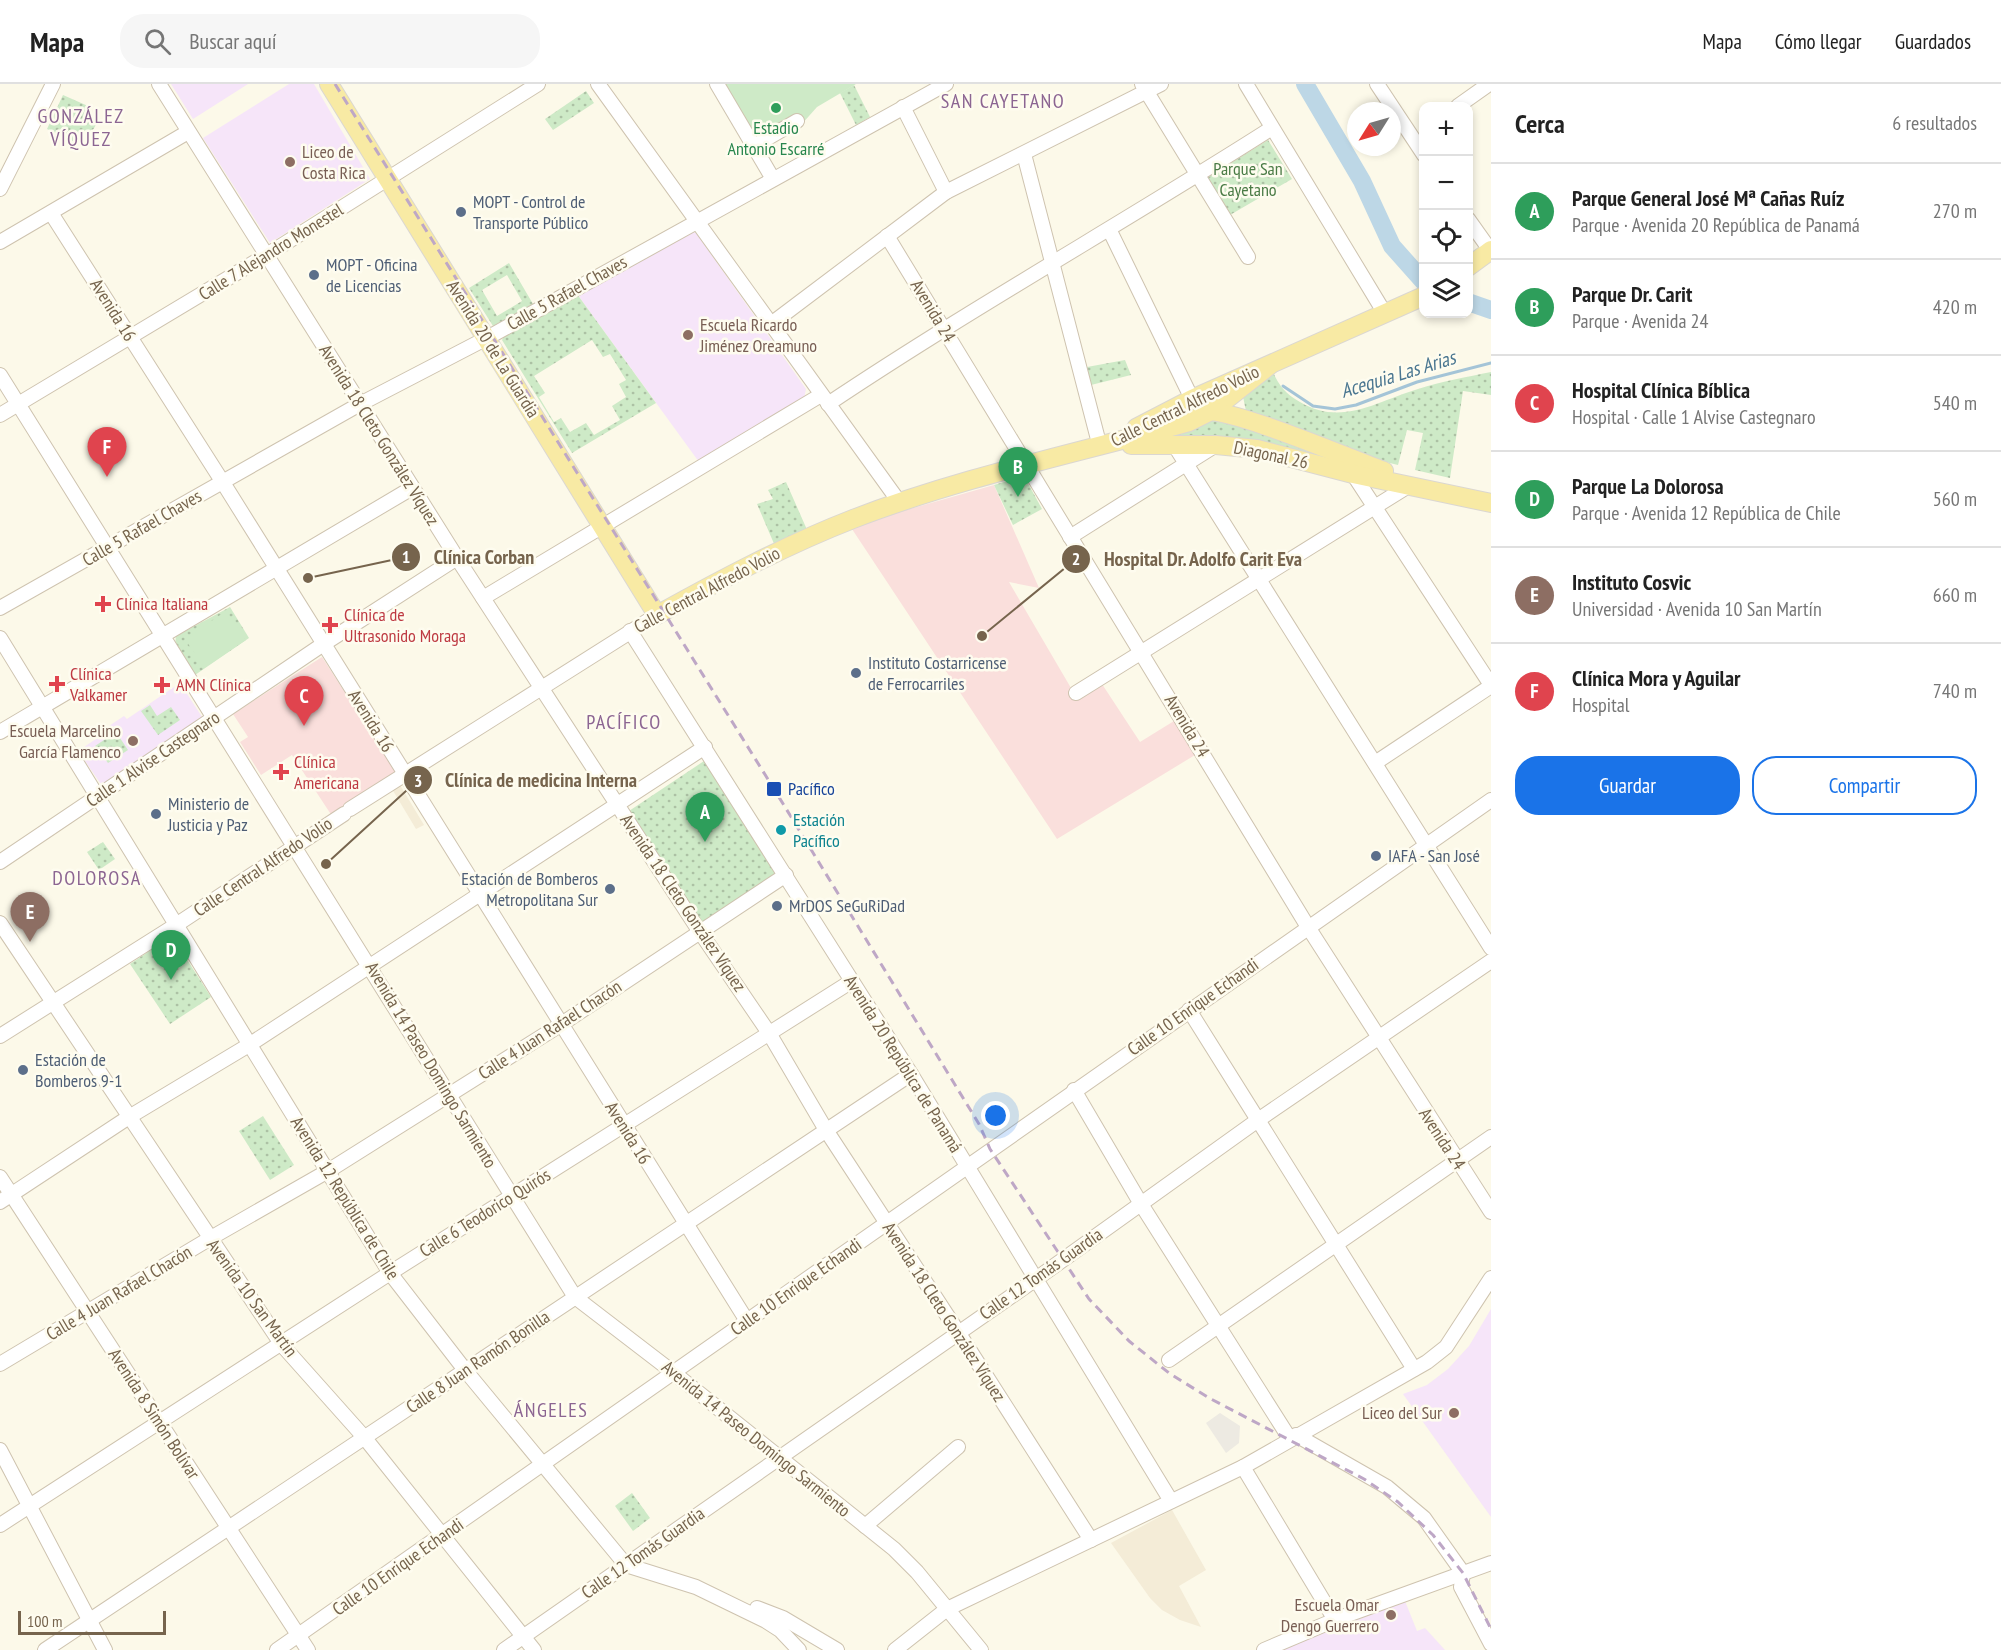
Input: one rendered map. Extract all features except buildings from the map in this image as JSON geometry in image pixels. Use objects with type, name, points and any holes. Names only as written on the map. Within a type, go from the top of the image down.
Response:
[{"type":"main road","name":"Avenida 20 de La Guardia","points":[[329,84],[657,615]]},
{"type":"main road","points":[[1472,264],[1491,250]]},
{"type":"main road","name":"Calle Central Alfredo Volio","points":[[1100,447],[1192,399],[1419,298]]},
{"type":"main road","name":"Calle Central Alfredo Volio","points":[[657,615],[812,537],[900,503],[1028,465],[1190,422],[1213,410],[1270,365]]},
{"type":"main road","points":[[1239,388],[1239,403],[1250,422]]},
{"type":"main road","name":"Diagonal 26","points":[[1155,419],[1213,410],[1439,491]]},
{"type":"main road","name":"Diagonal 26","points":[[1100,447],[1173,443],[1216,444],[1257,449],[1353,474],[1491,503]]},
{"type":"street","points":[[0,189],[6,163],[53,84]]},
{"type":"street","name":"Avenida 18 Cleto González Víquez","points":[[159,84],[412,488],[700,932],[769,1033],[826,1130],[1091,1540]]},
{"type":"street","name":"Calle 7 Alejandro Monestel","points":[[0,415],[265,256],[538,84]]},
{"type":"street","points":[[598,84],[900,503]]},
{"type":"street","points":[[717,84],[773,179]]},
{"type":"street","name":"Calle 5 Rafael Chaves","points":[[0,608],[360,404],[487,338],[946,84]]},
{"type":"street","points":[[771,324],[946,192],[1024,154],[1145,88],[1161,84]]},
{"type":"street","points":[[1246,84],[1384,312]]},
{"type":"street","points":[[1377,84],[1418,136]]},
{"type":"street","points":[[1464,102],[1489,84]]},
{"type":"street","points":[[1145,88],[1248,257]]},
{"type":"street","points":[[903,108],[946,192]]},
{"type":"street","points":[[754,146],[797,121]]},
{"type":"street","points":[[483,598],[1053,265],[1272,128]]},
{"type":"street","points":[[0,242],[188,132]]},
{"type":"street","points":[[1024,154],[1100,447]]},
{"type":"street","name":"Avenida 16","points":[[51,213],[222,481],[322,645],[747,1321]]},
{"type":"street","points":[[1473,226],[1491,250]]},
{"type":"street","points":[[1110,231],[1192,399]]},
{"type":"street","name":"Avenida 24","points":[[887,236],[1308,927],[1377,1038],[1491,1212]]},
{"type":"street","name":"Avenida 14 Paseo Domingo Sarmiento","points":[[0,375],[451,1094],[510,1197],[575,1297],[674,1373],[906,1560],[981,1650]]},
{"type":"street","points":[[1173,443],[1491,948]]},
{"type":"street","points":[[1070,537],[1216,444]]},
{"type":"street","points":[[1353,474],[1490,681],[1375,763]]},
{"type":"street","points":[[1076,693],[1410,485]]},
{"type":"street","points":[[0,732],[412,488]]},
{"type":"street","name":"Calle 1 Alvise Castegnaro","points":[[0,862],[322,645],[457,558]]},
{"type":"street","name":"Calle Central Alfredo Volio","points":[[0,1036],[176,925],[404,774],[657,615]]},
{"type":"street","name":"Avenida 20 República de Panamá","points":[[630,631],[911,1074],[1172,1501]]},
{"type":"street","name":"Avenida 12 República de Chile","points":[[0,638],[390,1273],[465,1370],[626,1565]]},
{"type":"street","points":[[5,1199],[129,1116],[249,1045],[705,747]]},
{"type":"street","name":"Calle 10 Enrique Echandi","points":[[277,1650],[1491,800]]},
{"type":"street","name":"Calle 4 Juan Rafael Chacón","points":[[0,1364],[328,1171],[560,1025],[786,875]]},
{"type":"street","name":"Avenida 10 San Martín","points":[[0,923],[209,1239],[282,1345],[364,1437],[534,1650]]},
{"type":"street","name":"Calle 12 Tomás Guardia","points":[[504,1650],[1036,1279],[1258,1120],[1491,961]]},
{"type":"street","name":"Calle 6 Teodorico Quirós","points":[[0,1525],[282,1345],[390,1273],[852,981]]},
{"type":"street","points":[[1189,1010],[1414,1369]]},
{"type":"street","name":"Calle 8 Juan Ramón Bonilla","points":[[45,1650],[911,1074]]},
{"type":"street","points":[[1074,1090],[1141,1204],[1218,1326],[1293,1437],[1400,1495],[1437,1532],[1462,1573],[1461,1587],[1491,1644]]},
{"type":"street","points":[[1169,1360],[1491,1137]]},
{"type":"street","name":"Avenida 8 Simón Bolívar","points":[[0,1177],[5,1199],[87,1312],[308,1650]]},
{"type":"street","points":[[895,1650],[947,1608],[1243,1467],[1414,1369],[1446,1347],[1491,1278]]},
{"type":"street","points":[[865,1526],[958,1448]]},
{"type":"street","points":[[0,1450],[105,1650]]},
{"type":"street","points":[[1243,1467],[1335,1620]]},
{"type":"street","points":[[1264,1650],[1335,1620],[1491,1563]]},
{"type":"street","points":[[626,1565],[783,1618],[837,1650]]},
{"type":"street","points":[[696,1587],[766,1621],[780,1630],[799,1650]]},
{"type":"shaded area","points":[[171,84],[248,84],[193,119]]},
{"type":"shaded area","name":"Liceo de Costa Rica","points":[[289,84],[314,84],[370,179],[270,243],[203,138]]},
{"type":"shaded area","name":"Escuela Ricardo Jiménez Oreamuno","points":[[688,230],[696,233],[806,389],[804,399],[699,462],[577,294]]},
{"type":"shaded area","points":[[994,485],[1039,588],[1009,582],[1078,700],[1102,684],[1140,742],[1174,721],[1195,755],[1057,839],[850,526]]},
{"type":"shaded area","points":[[322,657],[397,773],[332,816],[292,755],[261,775],[240,742],[248,737],[233,714]]},
{"type":"shaded area","name":"Escuela Marcelino García Flamenco","points":[[180,683],[204,720],[103,787],[78,751],[108,731],[106,728],[124,716],[127,719]]},
{"type":"shaded area","points":[[400,785],[424,825],[416,829],[392,789]]},
{"type":"shaded area","name":"Liceo del Sur","points":[[1491,1309],[1491,1517],[1403,1394],[1427,1385],[1448,1369],[1469,1346]]},
{"type":"shaded area","points":[[1220,1413],[1240,1426],[1239,1443],[1226,1453],[1206,1423]]},
{"type":"shaded area","points":[[1172,1510],[1206,1570],[1179,1586],[1201,1627],[1180,1620],[1162,1610],[1150,1598],[1111,1543]]},
{"type":"shaded area","name":"Escuela Omar Dengo Guerrero","points":[[1405,1601],[1417,1631],[1425,1628],[1445,1650],[1281,1650]]},
{"type":"green space","name":"Estadio Antonio Escarré","points":[[722,84],[856,84],[817,107],[801,125],[758,135],[753,134]]},
{"type":"green space","points":[[854,85],[870,117],[856,125],[840,93]]},
{"type":"green space","points":[[586,91],[594,103],[553,130],[545,119]]},
{"type":"green space","points":[[63,95],[88,106],[85,114],[99,120],[83,146],[47,129]]},
{"type":"green space","name":"Parque San Cayetano","points":[[1268,140],[1292,179],[1230,215],[1207,178]]},
{"type":"green space","points":[[509,263],[533,304],[493,326],[469,288]],"holes":[[[507,275],[522,301],[497,316],[482,290]]]},
{"type":"green space","points":[[577,294],[656,403],[572,453],[502,340],[505,335]],"holes":[[[592,340],[603,357],[610,354],[626,380],[619,384],[626,397],[612,406],[620,420],[594,435],[586,423],[570,432],[561,418],[554,422],[539,397],[545,393],[534,376]]]},
{"type":"green space","points":[[1125,360],[1131,375],[1091,385],[1087,367]]},
{"type":"green space","points":[[1273,372],[1284,389],[1295,399],[1315,409],[1330,412],[1359,409],[1427,386],[1491,372],[1491,395],[1463,391],[1450,478],[1415,470],[1423,433],[1407,430],[1398,465],[1373,459],[1246,411],[1242,392]]},
{"type":"green space","points":[[1217,418],[1341,461],[1121,442]]},
{"type":"green space","points":[[1024,476],[1042,509],[1013,525],[994,485]]},
{"type":"green space","points":[[786,482],[808,532],[775,546],[757,504],[773,499],[768,490]]},
{"type":"green space","points":[[230,607],[249,638],[195,675],[175,645],[176,636]]},
{"type":"green space","points":[[226,611],[246,640],[204,668],[185,639]]},
{"type":"green space","points":[[150,705],[157,716],[171,707],[180,720],[158,735],[141,711]]},
{"type":"green space","points":[[116,732],[128,750],[108,763],[95,746]]},
{"type":"green space","points":[[707,759],[780,874],[702,924],[629,811]]},
{"type":"green space","points":[[103,842],[115,859],[99,870],[87,852]]},
{"type":"green space","points":[[172,936],[211,997],[170,1024],[130,964]]},
{"type":"green space","points":[[263,1116],[294,1165],[270,1180],[239,1131]]},
{"type":"green space","points":[[632,1493],[650,1518],[633,1531],[615,1506]]},
{"type":"waterway","points":[[1305,84],[1362,181],[1392,246],[1419,276]]},
{"type":"waterway","points":[[1473,304],[1491,310]]},
{"type":"waterway","name":"Acequia Las Arias","points":[[1283,386],[1313,406],[1335,409],[1356,405],[1417,382],[1491,363]]},
{"type":"railway","points":[[335,84],[774,789],[979,1124],[990,1149],[1089,1299],[1129,1341],[1169,1373],[1209,1398],[1364,1479],[1398,1502],[1433,1535],[1463,1573],[1491,1629]]},
{"type":"place","name":"Estadio Antonio Escarré","points":[[776,108]]},
{"type":"place","name":"Liceo de Costa Rica","points":[[290,162]]},
{"type":"place","name":"MOPT - Control de Transporte Público","points":[[461,212]]},
{"type":"place","name":"MOPT - Oficina de Licencias","points":[[314,275]]},
{"type":"place","name":"Escuela Ricardo Jiménez Oreamuno","points":[[688,335]]},
{"type":"place","name":"Clínica Mora y Aguilar","points":[[107,477]]},
{"type":"place","name":"Parque Dr. Carit","points":[[1018,497]]},
{"type":"place","name":"Clínica Corban","points":[[308,578]]},
{"type":"place","name":"Clínica Italiana","points":[[103,604]]},
{"type":"place","name":"Clínica de Ultrasonido Moraga","points":[[330,625]]},
{"type":"place","name":"Hospital Dr. Adolfo Carit Eva","points":[[982,636]]},
{"type":"place","name":"Instituto Costarricense de Ferrocarriles","points":[[856,673]]},
{"type":"place","name":"Clínica Valkamer","points":[[57,684]]},
{"type":"place","name":"AMN Clínica","points":[[162,685]]},
{"type":"place","name":"Hospital Clínica Bíblica","points":[[304,726]]},
{"type":"place","name":"Escuela Marcelino García Flamenco","points":[[133,741]]},
{"type":"place","name":"Clínica Americana","points":[[281,772]]},
{"type":"place","name":"Pacífico","points":[[774,789]]},
{"type":"place","name":"Ministerio de Justicia y Paz","points":[[156,814]]},
{"type":"place","name":"Estación Pacífico","points":[[781,830]]},
{"type":"place","name":"Parque General José Mª Cañas Ruíz","points":[[705,842]]},
{"type":"place","name":"IAFA - San José","points":[[1376,856]]},
{"type":"place","name":"Clínica de medicina Interna","points":[[326,864]]},
{"type":"place","name":"Estación de Bomberos Metropolitana Sur","points":[[610,889]]},
{"type":"place","name":"MrDOS SeGuRiDad","points":[[777,906]]},
{"type":"place","name":"Instituto Cosvic","points":[[30,942]]},
{"type":"place","name":"Parque La Dolorosa","points":[[171,980]]},
{"type":"place","name":"Estación de Bomberos 9-1","points":[[23,1070]]},
{"type":"place","name":"Liceo del Sur","points":[[1454,1413]]},
{"type":"place","name":"Escuela Omar Dengo Guerrero","points":[[1391,1615]]},
{"type":"district","name":"SAN CAYETANO","points":[[1003,101]]},
{"type":"district","name":"GONZÁLEZ VÍQUEZ","points":[[81,128]]},
{"type":"district","name":"PACÍFICO","points":[[624,722]]},
{"type":"district","name":"DOLOROSA","points":[[97,878]]},
{"type":"district","name":"ÁNGELES","points":[[551,1410]]}]
